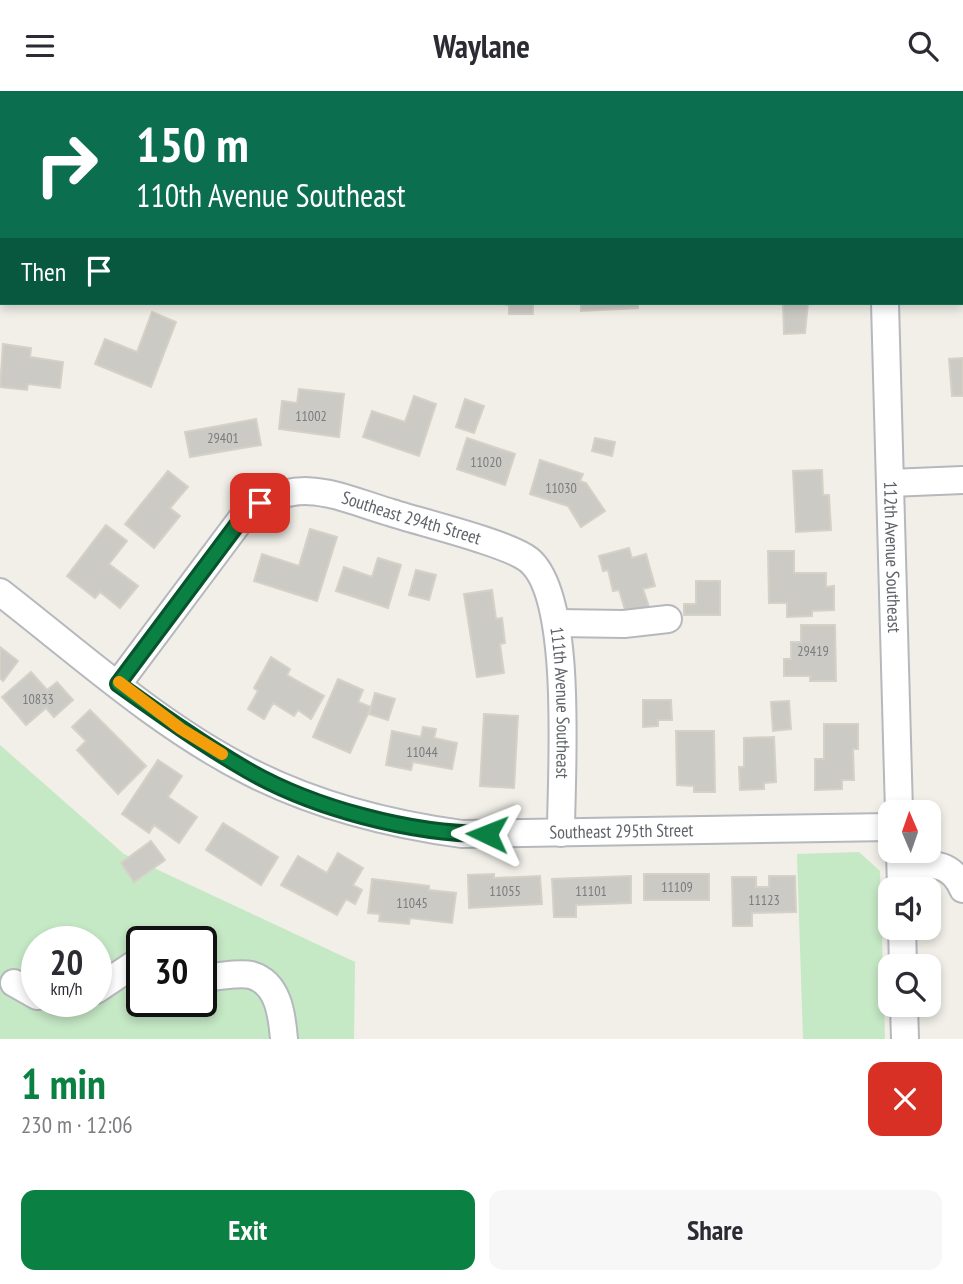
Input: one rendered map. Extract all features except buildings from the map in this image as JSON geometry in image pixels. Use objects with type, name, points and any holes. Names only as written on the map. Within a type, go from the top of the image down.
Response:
[{"type":"street","name":"112th Avenue Southeast","points":[[885,305],[899,800]]},
{"type":"street","points":[[890,483],[963,480]]},
{"type":"street","name":"Southeast 294th Street","points":[[118,684],[248,510],[272,495],[293,489],[330,494],[517,552],[543,575]]},
{"type":"street","name":"111th Avenue Southeast","points":[[543,575],[557,623],[561,834]]},
{"type":"street","name":"Southeast 295th Street","points":[[0,592],[118,684],[249,771],[329,805],[404,826],[439,831],[561,834],[878,827]]},
{"type":"street","points":[[557,623],[624,624],[668,619]]},
{"type":"street","points":[[901,868],[941,865],[957,874],[963,889]]},
{"type":"street","points":[[217,976],[251,975],[271,988],[282,1011],[284,1039]]},
{"type":"street","points":[[904,1017],[905,1039]]},
{"type":"green space","points":[[0,745],[124,854],[355,962],[354,1039],[0,1039]]},
{"type":"green space","points":[[859,852],[880,871],[878,940],[882,940],[882,954],[878,954],[878,1017],[884,1017],[885,1039],[803,1039],[797,854]]},
{"type":"slow traffic","points":[[119,682],[118,684],[181,729],[222,754]]},
{"type":"route","points":[[260,503],[248,510],[118,684],[181,729],[249,771],[329,805],[404,826],[462,834],[487,834]]}]
